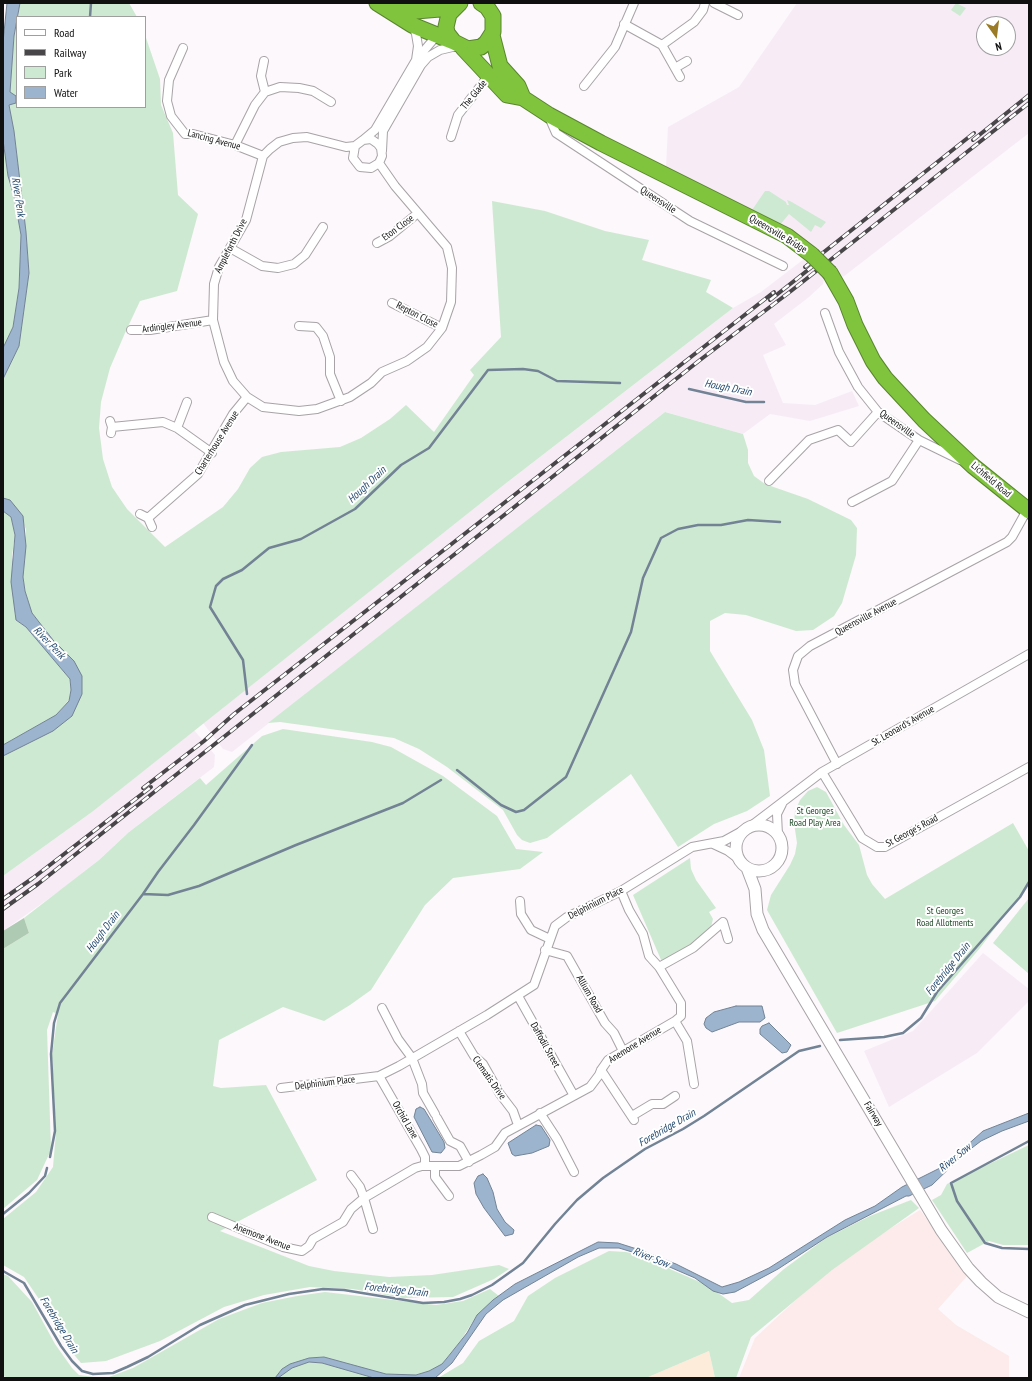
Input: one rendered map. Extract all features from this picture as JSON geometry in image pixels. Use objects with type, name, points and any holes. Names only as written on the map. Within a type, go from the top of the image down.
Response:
[{"type":"highway","points":[[377,3],[412,25],[438,34],[458,45],[474,49],[481,47],[492,35]]},
{"type":"highway","points":[[394,3],[416,11],[451,7],[448,33],[458,45],[489,75],[507,96],[523,98],[518,86],[500,66],[492,35],[494,21],[485,4]]},
{"type":"highway","name":"Queensville Bridge","points":[[523,98],[548,115],[746,215],[792,240],[812,255],[830,273],[846,301],[855,325],[873,361],[885,378],[924,420],[955,448]]},
{"type":"highway","name":"Lichfield Road","points":[[955,448],[973,466],[1028,510]]},
{"type":"street","points":[[662,45],[694,22],[703,10],[705,3]]},
{"type":"street","points":[[714,3],[738,15]]},
{"type":"street","points":[[584,86],[615,47],[633,5],[640,11]]},
{"type":"street","points":[[263,156],[279,142],[294,138],[307,137],[346,147],[355,146],[376,130],[416,60],[438,34],[451,7]]},
{"type":"street","points":[[624,24],[662,45],[680,77]]},
{"type":"street","points":[[412,25],[416,34],[418,46],[416,60]]},
{"type":"street","points":[[371,168],[379,162],[382,151],[383,131],[421,65],[428,57],[440,50],[458,45]]},
{"type":"street","name":"Lancing Avenue","points":[[182,48],[169,80],[167,101],[171,116],[185,134],[193,134],[235,145],[263,156]]},
{"type":"street","points":[[264,61],[261,76],[265,92]]},
{"type":"street","points":[[675,68],[687,61]]},
{"type":"street","name":"The Glade","points":[[452,137],[458,115],[489,75]]},
{"type":"street","points":[[235,145],[254,105],[265,92],[280,87],[299,88],[313,92],[331,102]]},
{"type":"street","name":"Queensville","points":[[548,115],[556,133],[690,221],[783,266]]},
{"type":"street","points":[[363,140],[374,141],[382,151]]},
{"type":"street","points":[[353,158],[355,146]]},
{"type":"street","points":[[346,147],[360,167],[385,172]]},
{"type":"street","name":"Ampleforth Drive","points":[[263,156],[246,220],[219,267],[214,284],[213,320],[224,362],[233,381],[247,397],[263,407],[299,411],[317,409],[341,401],[371,383],[382,372],[408,361],[427,347],[442,328],[451,302],[452,268],[447,247],[385,172],[379,162]]},
{"type":"street","name":"Eton Close","points":[[377,243],[390,236],[418,213]]},
{"type":"street","points":[[230,248],[262,266],[278,268],[294,264],[305,255],[323,227]]},
{"type":"street","name":"Repton Close","points":[[392,302],[442,328]]},
{"type":"street","name":"Queensville","points":[[825,313],[839,352],[858,388],[878,412],[919,440],[973,466]]},
{"type":"street","name":"Ardingley Avenue","points":[[131,330],[150,330],[213,320]]},
{"type":"street","points":[[300,326],[316,327],[323,336],[330,357],[330,374],[341,401]]},
{"type":"street","name":"Charterhouse Avenue","points":[[148,518],[198,474],[212,453],[233,414],[247,397]]},
{"type":"street","points":[[177,428],[187,402]]},
{"type":"street","points":[[769,480],[809,440],[838,430],[851,442],[878,412]]},
{"type":"street","points":[[111,427],[163,422],[177,428],[212,453]]},
{"type":"street","points":[[852,502],[892,480],[919,440]]},
{"type":"street","name":"Queensville Avenue","points":[[837,764],[795,684],[793,670],[798,656],[810,646],[1007,542],[1028,510]]},
{"type":"street","points":[[140,514],[148,518],[152,527]]},
{"type":"street","name":"St. Leonard's Avenue","points":[[748,828],[782,804],[822,772],[1029,654]]},
{"type":"street","name":"St George's Road","points":[[822,772],[862,838],[877,847],[885,847],[1029,767]]},
{"type":"street","points":[[713,844],[728,851],[744,864],[760,871],[775,865],[782,852],[781,842],[778,835],[777,814],[782,804]]},
{"type":"street","points":[[744,864],[737,854],[736,844],[748,828],[762,825],[768,827],[778,835]]},
{"type":"street","name":"Delphinium Place","points":[[281,1088],[379,1076],[412,1058],[518,996],[534,985],[554,926],[567,917],[621,891],[692,847],[726,841],[748,828]]},
{"type":"street","name":"Fairway","points":[[744,864],[755,889],[757,914],[763,930],[941,1230],[968,1268],[981,1282],[998,1297],[1029,1312]]},
{"type":"street","points":[[755,889],[768,869]]},
{"type":"street","points":[[621,891],[629,910],[643,934],[649,956],[659,967],[681,1003],[681,1016],[675,1021],[687,1041],[694,1084]]},
{"type":"street","points":[[520,900],[521,914],[531,930],[550,939]]},
{"type":"street","points":[[659,967],[693,948],[723,922],[728,940]]},
{"type":"street","name":"Allium Road","points":[[545,950],[566,956],[605,1023],[614,1033],[623,1051]]},
{"type":"street","name":"Daffodil Street","points":[[518,996],[573,1094]]},
{"type":"street","points":[[382,1008],[398,1039],[412,1058],[422,1084],[423,1093],[450,1141],[460,1146],[470,1162]]},
{"type":"street","name":"Anemone Avenue","points":[[212,1217],[283,1247],[302,1251],[309,1246],[313,1239],[344,1222],[351,1209],[364,1198],[415,1168],[425,1166],[459,1166],[470,1162],[495,1147],[506,1133],[518,1125],[573,1094],[590,1087],[608,1060],[675,1021]]},
{"type":"street","name":"Clematis Drive","points":[[459,1031],[474,1056],[483,1064],[500,1094],[513,1111],[518,1125]]},
{"type":"street","points":[[601,1070],[633,1118],[652,1104],[663,1104],[675,1096]]},
{"type":"street","name":"Orchid Lane","points":[[379,1076],[425,1157],[425,1166]]},
{"type":"street","points":[[540,1113],[557,1139],[574,1172]]},
{"type":"street","points":[[435,1166],[435,1178],[449,1196]]},
{"type":"street","points":[[351,1175],[360,1187],[373,1230]]},
{"type":"shaded area","points":[[797,3],[1029,3],[1029,133],[843,277],[819,249],[666,167],[668,127],[739,87]]},
{"type":"shaded area","points":[[804,259],[824,279],[823,284],[809,297],[774,324],[786,345],[763,355],[783,403],[815,405],[852,391],[859,406],[810,421],[770,414],[743,434],[665,412],[232,752],[223,749],[203,723],[505,484],[733,308],[761,292]]},
{"type":"shaded area","points":[[194,730],[215,755],[214,767],[129,832],[99,860],[61,890],[3,931],[3,876],[92,812]]},
{"type":"shaded area","points":[[983,953],[1029,989],[1029,1001],[977,1053],[889,1107],[864,1051],[913,1031]]},
{"type":"shaded area","points":[[920,1210],[968,1275],[938,1309],[956,1325],[1009,1356],[1009,1378],[739,1378],[755,1338],[828,1270],[838,1261]]},
{"type":"shaded area","points":[[709,1351],[715,1378],[646,1378]]},
{"type":"green space","points":[[20,3],[129,3],[136,16],[18,16]]},
{"type":"green space","points":[[956,3],[966,8],[960,16],[951,10]]},
{"type":"green space","points":[[16,26],[16,108],[146,108],[146,38],[160,79],[161,105],[173,133],[178,195],[198,214],[177,291],[140,301],[125,333],[110,368],[101,402],[99,428],[103,459],[112,487],[127,509],[165,547],[223,507],[238,489],[250,468],[262,457],[281,452],[340,447],[361,438],[390,419],[406,405],[434,432],[474,375],[470,370],[501,337],[492,201],[545,211],[605,231],[649,240],[642,260],[711,280],[706,292],[733,308],[505,484],[92,812],[3,876],[3,756],[72,716],[74,661],[53,640],[32,613],[25,591],[23,577],[26,529],[10,500],[3,498],[3,379],[19,346],[29,273],[26,232],[14,131],[9,105]]},
{"type":"green space","points":[[3,140],[8,176],[14,196],[21,235],[19,288],[13,327],[3,348]]},
{"type":"green space","points":[[765,191],[769,191],[786,202],[787,205],[789,205],[787,200],[826,222],[821,228],[815,225],[811,232],[789,214],[779,226],[752,210]]},
{"type":"green space","points":[[665,412],[743,434],[748,450],[748,463],[754,476],[765,484],[808,499],[851,520],[857,528],[856,555],[842,603],[834,616],[813,630],[796,631],[746,615],[725,613],[710,621],[710,651],[752,720],[764,750],[770,796],[747,811],[714,824],[678,847],[631,774],[547,838],[530,843],[522,840],[517,835],[503,810],[447,767],[419,749],[394,738],[280,722],[268,723]]},
{"type":"green space","points":[[3,511],[11,517],[15,535],[12,555],[16,620],[26,627],[70,679],[71,690],[69,700],[56,715],[3,745]]},
{"type":"green space","points":[[283,729],[372,742],[391,747],[443,776],[497,816],[516,849],[543,852],[520,869],[453,878],[425,905],[371,990],[324,1021],[283,1007],[219,1040],[213,1086],[221,1088],[266,1085],[317,1180],[220,1231],[309,1266],[334,1271],[389,1277],[432,1275],[499,1265],[509,1269],[494,1279],[453,1297],[403,1298],[353,1289],[310,1287],[264,1295],[224,1307],[160,1341],[106,1361],[81,1363],[61,1339],[45,1308],[24,1277],[3,1265],[3,1219],[36,1192],[53,1167],[56,1132],[52,1055],[58,1014],[53,1012],[47,1030],[51,1150],[37,1180],[3,1209],[3,949],[29,933],[24,918],[99,860],[129,832],[200,778],[206,785],[262,736]]},
{"type":"green space","points":[[817,787],[826,792],[844,825],[859,845],[867,875],[872,884],[885,899],[1013,823],[1029,851],[1029,883],[980,948],[935,1001],[837,1033],[767,910],[771,895],[790,865],[795,854],[797,843],[794,823],[795,811],[800,800],[808,791]]},
{"type":"green space","points":[[690,858],[691,869],[696,880],[716,908],[709,912],[713,919],[711,927],[693,944],[662,962],[633,895]]},
{"type":"green space","points":[[1029,898],[1029,974],[993,943]]},
{"type":"green space","points":[[24,918],[29,933],[3,949],[3,931]]},
{"type":"green space","points":[[1029,1145],[1029,1245],[1003,1245],[989,1241],[967,1253],[932,1200],[941,1195],[947,1184]]},
{"type":"green space","points":[[911,1200],[919,1208],[832,1270],[751,1337],[736,1378],[715,1378],[709,1351],[646,1378],[438,1378],[463,1363],[479,1341],[514,1321],[528,1296],[555,1278],[609,1251],[626,1252],[654,1259],[672,1270],[707,1285],[732,1303],[749,1300],[784,1269],[826,1238],[870,1216]]},
{"type":"green space","points":[[3,1274],[8,1276],[32,1302],[55,1344],[72,1368],[79,1375],[94,1377],[109,1377],[133,1368],[219,1319],[262,1303],[297,1296],[325,1292],[436,1305],[463,1301],[490,1289],[499,1296],[477,1315],[461,1340],[442,1364],[429,1371],[416,1375],[396,1375],[375,1372],[324,1357],[309,1358],[282,1369],[275,1378],[9,1378],[3,1376]]},
{"type":"green space","points":[[308,1362],[322,1363],[377,1378],[278,1378],[292,1368]]},
{"type":"water","name":"River Penk","points":[[7,3],[20,3],[18,16],[16,16],[10,92],[16,96],[16,103],[9,105],[14,131],[26,232],[29,273],[19,346],[3,379],[3,348],[13,327],[19,288],[21,235],[14,196],[8,176],[3,140],[3,42]]},
{"type":"water","name":"River Penk","points":[[3,498],[10,500],[23,516],[26,546],[23,577],[25,591],[32,613],[53,640],[74,661],[82,676],[82,694],[72,716],[53,731],[3,756],[3,745],[56,715],[69,701],[71,690],[70,679],[26,627],[16,620],[11,582],[15,535],[11,517],[3,511]]},
{"type":"water","points":[[736,1006],[762,1006],[765,1018],[760,1022],[739,1022],[712,1032],[706,1028],[704,1024],[706,1018],[714,1012]]},
{"type":"water","points":[[769,1023],[791,1045],[787,1052],[782,1053],[760,1034],[760,1029],[762,1026]]},
{"type":"water","points":[[420,1107],[424,1109],[444,1142],[445,1148],[441,1153],[432,1152],[414,1117],[416,1109]]},
{"type":"water","name":"River Sow","points":[[1029,1113],[1029,1121],[981,1141],[964,1154],[932,1185],[906,1196],[827,1237],[778,1269],[735,1292],[723,1294],[713,1291],[695,1278],[642,1255],[619,1248],[599,1248],[578,1257],[503,1300],[486,1314],[452,1363],[435,1378],[374,1378],[322,1363],[309,1362],[292,1368],[278,1378],[275,1378],[282,1369],[290,1364],[309,1358],[324,1357],[386,1374],[416,1375],[429,1371],[442,1364],[467,1333],[477,1315],[493,1300],[515,1284],[598,1242],[618,1243],[643,1251],[676,1264],[722,1287],[739,1282],[769,1268],[845,1220],[875,1206],[902,1187],[944,1166],[983,1131]]},
{"type":"water","points":[[536,1125],[541,1126],[550,1140],[549,1146],[532,1153],[515,1156],[512,1154],[508,1143]]},
{"type":"water","points":[[483,1174],[487,1178],[493,1192],[497,1209],[505,1222],[514,1230],[513,1234],[505,1236],[484,1208],[476,1194],[474,1183],[478,1176]]},
{"type":"waterway","points":[[90,16],[91,3]]},
{"type":"waterway","name":"Hough Drain","points":[[247,694],[243,660],[210,607],[216,586],[223,579],[242,570],[269,548],[301,539],[355,509],[401,465],[429,448],[488,370],[523,369],[538,371],[557,381],[620,383]]},
{"type":"waterway","name":"Hough Drain","points":[[689,389],[746,402],[764,402]]},
{"type":"waterway","points":[[457,770],[501,805],[516,812],[524,810],[566,777],[631,632],[643,578],[661,538],[678,529],[698,525],[721,525],[748,520],[780,522]]},
{"type":"waterway","name":"Hough Drain","points":[[50,1157],[55,1131],[51,1054],[54,1023],[60,1003],[143,894],[252,745]]},
{"type":"waterway","points":[[143,894],[168,895],[199,886],[296,845],[403,803],[441,780]]},
{"type":"waterway","name":"Forebridge Drain","points":[[840,1040],[884,1037],[903,1033],[921,1018],[937,992],[1020,897],[1029,882]]},
{"type":"waterway","name":"Forebridge Drain","points":[[3,1271],[24,1283],[61,1346],[72,1361],[82,1371],[93,1374],[113,1373],[148,1357],[200,1325],[245,1305],[289,1294],[323,1289],[344,1290],[423,1303],[444,1302],[460,1299],[492,1285],[523,1263],[577,1200],[603,1178],[645,1149],[704,1116],[799,1051],[820,1046]]},
{"type":"waterway","points":[[1029,1141],[951,1183],[957,1201],[985,1243],[1002,1248],[1029,1249]]},
{"type":"waterway","name":"Hough Drain","points":[[3,1214],[29,1193],[45,1176],[47,1168]]},
{"type":"railway","points":[[973,140],[1029,95]]},
{"type":"railway","points":[[3,909],[38,884],[700,360],[791,291],[1029,103]]},
{"type":"railway","points":[[805,267],[974,133]]},
{"type":"railway","points":[[770,300],[813,266]]},
{"type":"railway","points":[[143,788],[204,741],[234,714],[774,292]]},
{"type":"railway","points":[[3,899],[33,878],[151,787]]},
{"type":"park label","name":"St Georges Road Play Area","points":[[815,816]]},
{"type":"park label","name":"St Georges Road Allotments","points":[[945,916]]}]
